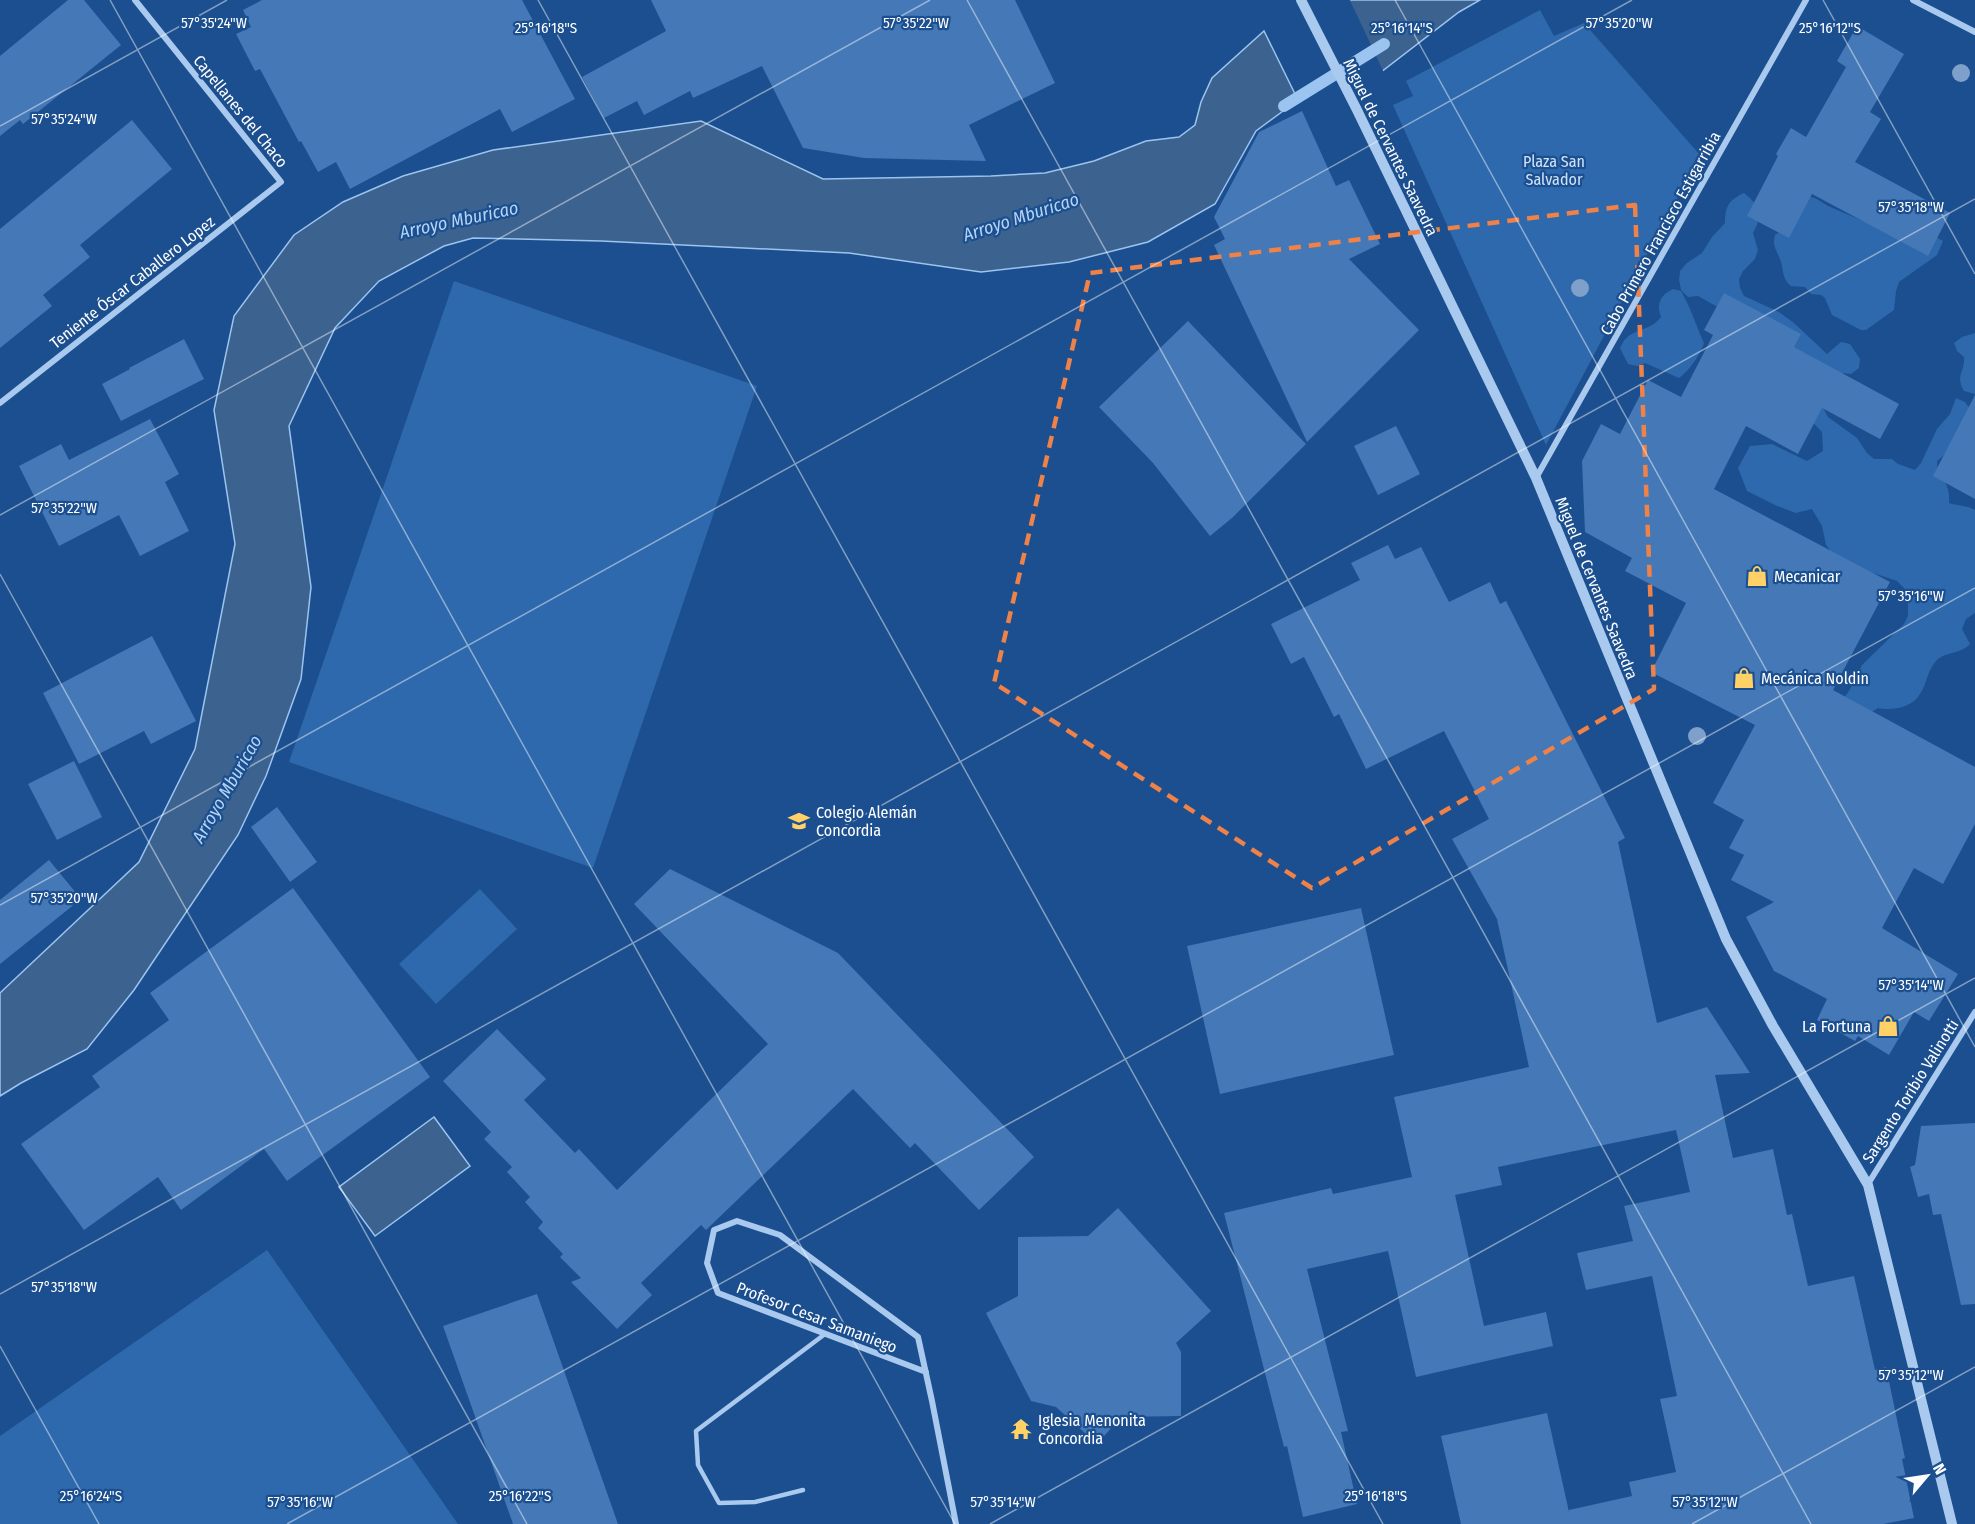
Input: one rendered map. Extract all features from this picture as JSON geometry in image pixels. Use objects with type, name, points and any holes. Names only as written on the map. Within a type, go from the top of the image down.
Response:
[{"type":"street","name":"Capellanes del Chaco","points":[[135,0],[281,182]]},
{"type":"street","name":"Miguel de Cervantes Saavedra","points":[[1301,0],[1536,478],[1726,939],[1773,1026],[1868,1185],[1952,1524]]},
{"type":"street","name":"Cabo Primero Francisco Estigarribia","points":[[1536,478],[1806,0]]},
{"type":"street","points":[[1913,0],[1975,32]]},
{"type":"street","name":"Teniente Óscar Caballero Lopez","points":[[0,403],[281,182]]},
{"type":"street","name":"Sargento Toribio Valinotti","points":[[1868,1185],[1975,1012]]},
{"type":"street","name":"Profesor Cesar Samaniego","points":[[926,1372],[718,1293],[707,1263],[714,1230],[737,1221],[780,1235],[918,1337],[926,1372],[956,1524]]},
{"type":"lane","points":[[803,1490],[755,1502],[719,1503],[698,1465],[696,1431],[825,1334]]},
{"type":"highlighted area","points":[[1635,205],[1654,689],[1312,888],[994,683],[1090,273]]},
{"type":"green space","name":"Plaza San Salvador","points":[[1540,10],[1554,36],[1584,23],[1700,155],[1546,445],[1393,105],[1413,96],[1406,81]]},
{"type":"green space","points":[[1744,193],[1756,206],[1759,216],[1753,233],[1758,250],[1755,259],[1743,271],[1739,279],[1744,296],[1779,312],[1827,354],[1841,342],[1850,344],[1860,359],[1859,368],[1851,374],[1842,373],[1821,399],[1828,417],[1857,438],[1874,459],[1892,459],[1898,464],[1915,470],[1921,463],[1937,429],[1950,414],[1956,398],[1965,402],[1971,410],[1950,450],[1937,461],[1939,472],[1948,489],[1949,503],[1975,510],[1975,613],[1966,619],[1962,629],[1970,644],[1962,650],[1937,660],[1916,699],[1901,707],[1878,708],[1870,713],[1843,699],[1862,665],[1904,624],[1908,616],[1908,596],[1904,588],[1897,581],[1870,572],[1832,553],[1826,545],[1822,526],[1812,509],[1796,513],[1747,491],[1738,468],[1750,446],[1772,444],[1807,461],[1823,451],[1822,432],[1802,411],[1723,310],[1698,296],[1688,297],[1681,290],[1680,271],[1702,253],[1725,223],[1729,204]]},
{"type":"green space","points":[[1810,197],[1870,224],[1892,213],[1943,241],[1937,255],[1899,282],[1894,310],[1866,330],[1861,330],[1832,315],[1825,298],[1811,294],[1805,287],[1791,286],[1784,277],[1774,245],[1775,235],[1787,227]]},
{"type":"green space","points":[[454,281],[757,386],[593,868],[289,762]]},
{"type":"green space","points":[[1673,289],[1681,291],[1704,343],[1694,362],[1679,378],[1645,363],[1637,366],[1628,364],[1620,348],[1628,336],[1650,326],[1661,317],[1660,300]]},
{"type":"green space","points":[[1975,333],[1975,394],[1964,391],[1961,386],[1960,377],[1964,357],[1957,351],[1954,343],[1962,337]]},
{"type":"green space","points":[[480,889],[517,929],[436,1004],[399,964]]},
{"type":"green space","points":[[267,1250],[458,1524],[0,1524],[0,1436]]},
{"type":"water","points":[[1349,0],[1480,0],[1459,12],[1381,72]]},
{"type":"water","points":[[1264,31],[1298,100],[1256,131],[1215,204],[1148,242],[1069,262],[981,272],[849,253],[601,241],[473,238],[444,246],[379,281],[335,328],[289,426],[311,587],[301,679],[266,776],[238,835],[134,990],[87,1049],[0,1096],[0,993],[139,862],[195,749],[235,544],[214,410],[234,316],[294,235],[343,202],[403,176],[493,150],[701,121],[823,179],[1045,173],[1094,161],[1146,141],[1179,137],[1195,125],[1201,102],[1212,78]]},
{"type":"water","points":[[434,1117],[470,1166],[375,1236],[339,1187]]},
{"type":"pier","points":[[1346,0],[1350,0],[1384,73],[1378,73]]},
{"type":"building","points":[[68,0],[84,0],[121,45],[23,124],[20,120],[0,136],[0,56]]},
{"type":"building","points":[[262,0],[522,0],[575,99],[512,132],[500,109],[350,189],[336,162],[318,172],[301,141],[299,142],[260,69],[255,71],[236,34],[251,27],[243,10]]},
{"type":"building","points":[[651,0],[1015,0],[1055,83],[969,125],[986,161],[864,158],[803,148],[762,66],[693,98],[690,91],[644,115],[637,101],[604,118],[582,77],[666,31]]},
{"type":"building","points":[[1857,26],[1904,54],[1870,112],[1881,119],[1855,162],[1950,213],[1928,256],[1812,194],[1789,238],[1747,216],[1791,128],[1806,137],[1846,67],[1837,61]]},
{"type":"building","points":[[1302,111],[1336,186],[1349,180],[1380,244],[1349,259],[1419,330],[1307,442],[1214,245],[1225,239],[1214,217],[1259,132]]},
{"type":"building","points":[[132,120],[172,169],[80,245],[90,257],[43,295],[52,306],[0,348],[0,229]]},
{"type":"building","points":[[1724,293],[1801,334],[1794,347],[1899,404],[1880,439],[1822,408],[1798,454],[1746,426],[1714,489],[1890,582],[1833,690],[1975,767],[1975,824],[1943,884],[1914,868],[1882,928],[1958,974],[1929,1021],[1914,1012],[1889,1055],[1858,1036],[1855,1041],[1817,1020],[1827,999],[1774,971],[1746,917],[1774,902],[1731,880],[1744,855],[1729,848],[1744,820],[1713,803],[1755,725],[1651,672],[1686,603],[1625,571],[1632,558],[1585,532],[1582,461],[1601,424],[1620,434],[1648,380],[1681,397],[1713,335],[1704,330]]},
{"type":"building","points":[[1188,321],[1306,444],[1232,518],[1210,536],[1153,463],[1099,407]]},
{"type":"building","points":[[184,339],[204,379],[121,421],[102,384]]},
{"type":"building","points":[[1975,395],[1975,499],[1933,476]]},
{"type":"building","points":[[150,419],[179,474],[165,482],[189,531],[140,556],[119,515],[59,546],[19,466],[61,444],[69,460]]},
{"type":"building","points":[[1396,426],[1420,474],[1378,495],[1354,446]]},
{"type":"building","points":[[1388,545],[1395,559],[1421,547],[1449,602],[1490,582],[1500,604],[1506,601],[1625,838],[1618,842],[1657,1023],[1707,1007],[1750,1073],[1715,1075],[1733,1158],[1773,1149],[1787,1215],[1792,1214],[1808,1286],[1854,1276],[1875,1370],[1886,1367],[1905,1458],[1902,1459],[1914,1518],[1883,1524],[1461,1524],[1441,1436],[1547,1413],[1569,1512],[1569,1510],[1632,1496],[1629,1482],[1676,1472],[1660,1399],[1677,1396],[1652,1276],[1586,1290],[1577,1253],[1633,1241],[1624,1206],[1690,1192],[1676,1130],[1498,1167],[1502,1185],[1455,1195],[1484,1326],[1546,1312],[1553,1346],[1416,1377],[1388,1251],[1307,1269],[1348,1431],[1341,1432],[1357,1504],[1303,1517],[1287,1446],[1284,1447],[1224,1213],[1331,1188],[1333,1194],[1412,1177],[1394,1097],[1529,1067],[1497,919],[1452,839],[1489,819],[1444,731],[1366,769],[1339,714],[1334,717],[1304,657],[1291,664],[1271,624],[1360,580],[1351,563]]},
{"type":"building","points":[[152,636],[196,721],[151,744],[144,731],[79,764],[43,693]]},
{"type":"building","points":[[74,761],[102,817],[57,840],[28,784]]},
{"type":"building","points":[[277,807],[317,862],[290,882],[251,827]]},
{"type":"building","points":[[49,860],[81,899],[0,964],[0,900]]},
{"type":"building","points":[[670,869],[838,953],[1034,1157],[979,1210],[915,1143],[910,1148],[853,1089],[706,1230],[701,1225],[641,1283],[652,1295],[617,1329],[571,1282],[581,1278],[560,1257],[563,1254],[538,1228],[543,1222],[525,1202],[530,1197],[507,1172],[512,1167],[484,1139],[491,1132],[443,1081],[497,1029],[546,1079],[524,1100],[575,1153],[579,1149],[617,1190],[768,1044],[634,904]]},
{"type":"building","points":[[293,888],[430,1077],[287,1181],[264,1149],[181,1210],[158,1177],[84,1230],[21,1144],[100,1087],[92,1076],[169,1020],[150,993]]},
{"type":"building","points":[[1361,908],[1394,1055],[1220,1094],[1187,946]]},
{"type":"building","points":[[1975,1123],[1975,1304],[1961,1305],[1941,1214],[1933,1215],[1929,1194],[1918,1197],[1910,1167],[1915,1165],[1921,1126]]},
{"type":"building","points":[[1118,1208],[1211,1311],[1176,1343],[1181,1352],[1181,1416],[1121,1417],[1097,1444],[1056,1407],[1031,1401],[986,1313],[1018,1296],[1018,1237],[1088,1236]]},
{"type":"building","points":[[537,1294],[618,1524],[513,1524],[443,1326]]},
{"type":"waterway","name":"Arroyo Mburicao","points":[[1284,106],[1384,44]]},
{"type":"place","name":"Mecanicar","points":[[1757,576]]},
{"type":"place","name":"Mecánica Noldin","points":[[1744,678]]},
{"type":"place","name":"Colegio Alemán Concordia","points":[[799,821]]},
{"type":"place","name":"La Fortuna","points":[[1888,1026]]},
{"type":"place","name":"Iglesia Menonita Concordia","points":[[1021,1429]]}]
